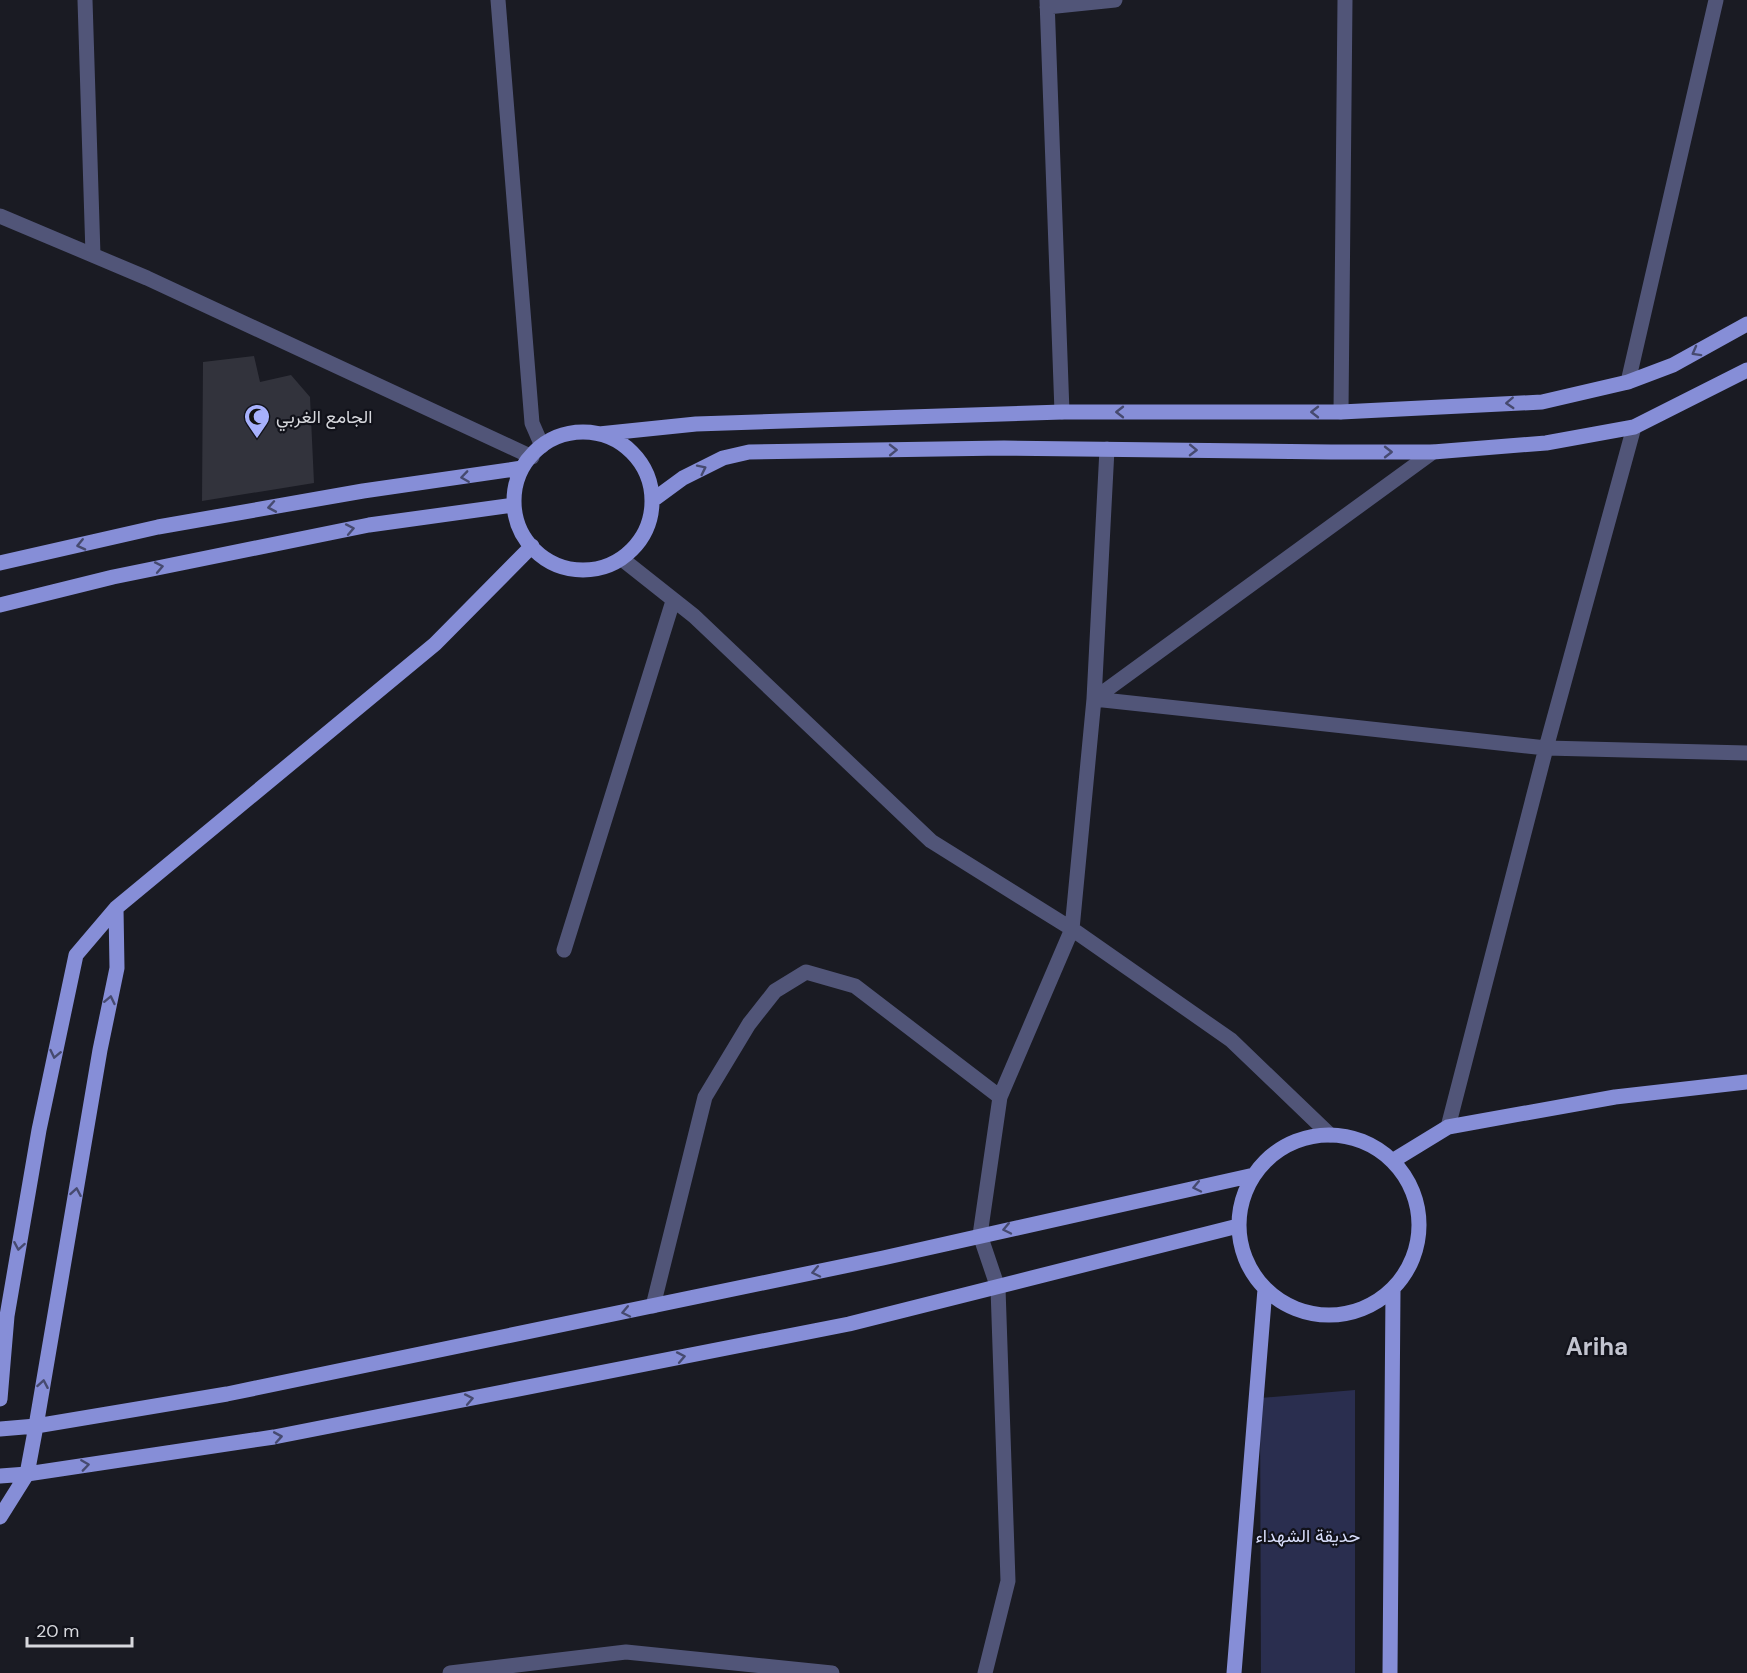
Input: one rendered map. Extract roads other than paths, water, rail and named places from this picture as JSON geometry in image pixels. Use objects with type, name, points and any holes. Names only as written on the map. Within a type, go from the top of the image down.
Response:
[{"type":"main road","points":[[599,434],[620,443],[637,458],[649,478],[653,500],[649,523],[639,543],[622,559],[601,568],[575,570],[555,564],[536,552],[522,534],[514,505],[515,489],[532,457],[555,438],[577,432],[599,434],[696,424],[1062,412],[1341,412],[1542,402],[1628,382],[1673,365],[1747,324]]},
{"type":"main road","points":[[653,500],[683,478],[723,458],[749,452],[1107,448],[1433,452],[1546,443],[1634,426],[1747,370]]},
{"type":"main road","points":[[0,563],[158,527],[363,491],[532,457]]},
{"type":"main road","points":[[0,604],[113,577],[358,527],[514,505]]},
{"type":"main road","points":[[0,1399],[4,1317],[39,1130],[76,955],[116,908],[435,644],[532,546]]},
{"type":"main road","points":[[0,1517],[27,1474],[98,1062],[117,968],[116,908]]},
{"type":"main road","points":[[1394,1160],[1448,1126],[1615,1097],[1747,1082]]},
{"type":"main road","points":[[1340,1134],[1369,1143],[1394,1160],[1411,1183],[1420,1211],[1419,1240],[1410,1267],[1393,1290],[1370,1306],[1343,1314],[1315,1314],[1287,1306],[1265,1289],[1249,1268],[1240,1243],[1238,1226],[1238,1218],[1259,1166],[1282,1146],[1310,1136],[1340,1134]]},
{"type":"main road","points":[[0,1429],[36,1426],[227,1394],[883,1258],[1254,1175]]},
{"type":"main road","points":[[0,1476],[27,1474],[274,1437],[849,1324],[1238,1226]]},
{"type":"main road","points":[[1234,1673],[1265,1289]]},
{"type":"main road","points":[[1390,1673],[1393,1290]]},
{"type":"street","points":[[85,0],[93,255]]},
{"type":"street","points":[[0,216],[147,278],[532,457],[532,423],[498,0]]},
{"type":"street","points":[[1062,412],[1047,3],[1115,0]]},
{"type":"street","points":[[1341,412],[1345,0]]},
{"type":"street","points":[[1628,382],[1716,0]]},
{"type":"street","points":[[1448,1126],[1546,748],[1634,426]]},
{"type":"street","points":[[985,1673],[1008,1581],[998,1288],[980,1235],[999,1097],[1072,929],[1094,699],[1107,448]]},
{"type":"street","points":[[1094,699],[1433,452]]},
{"type":"street","points":[[622,559],[694,616],[931,841],[1072,929],[1232,1040],[1330,1135]]},
{"type":"street","points":[[564,950],[673,601]]},
{"type":"street","points":[[1094,699],[1546,748],[1747,753]]},
{"type":"street","points":[[653,1306],[705,1097],[749,1024],[775,991],[806,972],[855,986],[999,1097]]},
{"type":"street","points":[[450,1673],[626,1652],[832,1673]]},
{"type":"place","name":"الجامع الغربي","points":[[257,440]]},
{"type":"district","name":"Ariha","points":[[1597,1346]]},
{"type":"park label","name":"حديقة الشهداء","points":[[1308,1536]]}]
